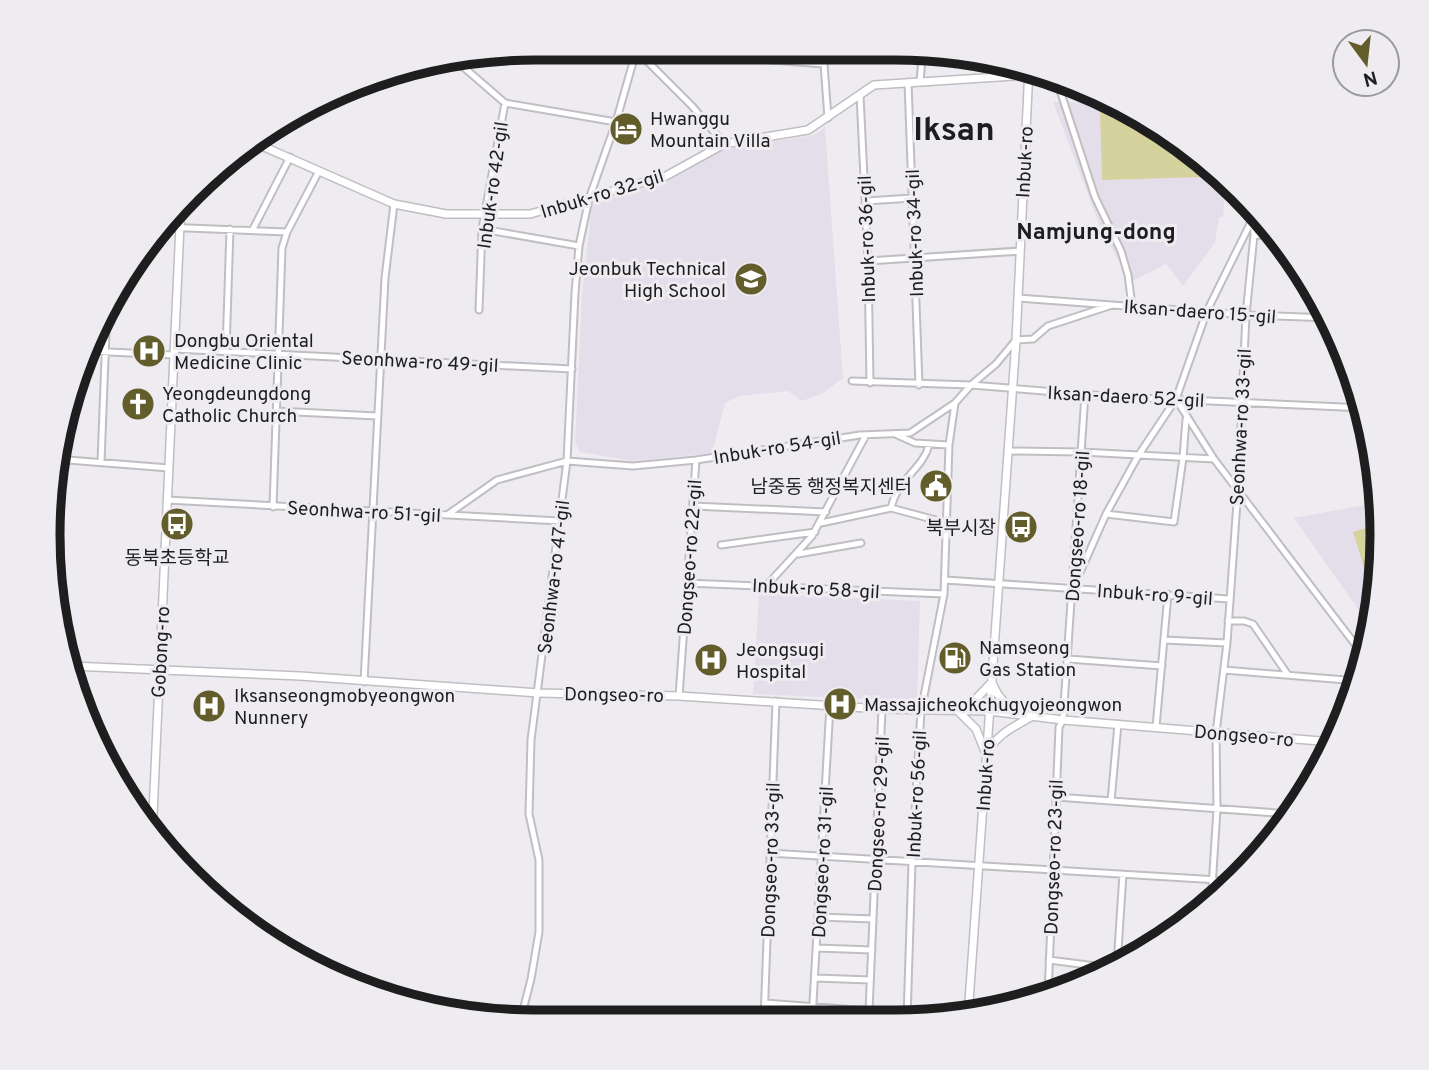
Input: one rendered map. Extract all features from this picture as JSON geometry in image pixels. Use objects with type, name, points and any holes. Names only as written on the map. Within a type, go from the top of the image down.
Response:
[{"type":"street","name":"Seonhwa-ro 47-gil","points":[[523,1010],[539,932],[539,860],[529,814],[531,740],[567,461],[579,246],[589,199],[616,122],[633,60]]},
{"type":"street","points":[[648,60],[724,144]]},
{"type":"street","points":[[777,60],[824,64]]},
{"type":"street","points":[[824,60],[828,118]]},
{"type":"street","points":[[920,81],[922,61]]},
{"type":"street","points":[[462,66],[505,103],[616,122]]},
{"type":"street","name":"Inbuk-ro 32-gil","points":[[263,146],[394,204],[446,214],[530,214],[666,176],[724,144],[808,130],[874,85],[1007,74]]},
{"type":"street","name":"Inbuk-ro","points":[[969,1004],[1016,340],[1029,79]]},
{"type":"street","name":"Inbuk-ro 34-gil","points":[[908,82],[919,385]]},
{"type":"street","points":[[1060,90],[1095,197],[1121,251],[1128,275],[1132,306]]},
{"type":"street","name":"Inbuk-ro 36-gil","points":[[860,95],[866,201],[870,383]]},
{"type":"street","name":"Inbuk-ro 42-gil","points":[[479,310],[482,229],[505,103]]},
{"type":"street","points":[[253,229],[289,157]]},
{"type":"street","points":[[273,507],[282,248],[287,232],[319,171]]},
{"type":"street","points":[[866,201],[912,198]]},
{"type":"street","points":[[364,682],[385,278],[394,204]]},
{"type":"street","name":"Gobong-ro","points":[[153,817],[180,219]]},
{"type":"street","points":[[1073,589],[1106,514],[1138,456],[1176,399],[1207,311],[1251,221]]},
{"type":"street","name":"Seonhwa-ro 33-gil","points":[[1212,889],[1217,809],[1216,733],[1227,643],[1246,315],[1254,225]]},
{"type":"street","points":[[173,228],[287,232]]},
{"type":"street","points":[[226,351],[230,229]]},
{"type":"street","points":[[482,229],[579,246]]},
{"type":"street","points":[[1254,235],[1262,235]]},
{"type":"street","points":[[868,261],[1020,251]]},
{"type":"street","name":"Iksan-daero 15-gil","points":[[1018,298],[1246,315],[1316,317]]},
{"type":"street","points":[[1016,340],[1033,339],[1048,326],[1112,305]]},
{"type":"street","points":[[101,462],[106,330]]},
{"type":"street","name":"Inbuk-ro 54-gil","points":[[567,461],[633,466],[696,460],[866,435],[910,433],[955,403],[996,364],[1016,340]]},
{"type":"street","name":"Seonhwa-ro 49-gil","points":[[97,352],[226,351],[572,369]]},
{"type":"street","name":"Iksan-daero 52-gil","points":[[852,381],[1352,407]]},
{"type":"street","name":"Dongseo-ro 18-gil","points":[[1063,720],[1085,394]]},
{"type":"street","points":[[1176,399],[1186,419],[1214,459],[1356,645]]},
{"type":"street","name":"Inbuk-ro 56-gil","points":[[907,1010],[921,711],[944,594],[949,445],[955,403]]},
{"type":"street","points":[[275,411],[377,416]]},
{"type":"street","points":[[1183,458],[1186,419]]},
{"type":"street","points":[[894,434],[915,443],[949,445]]},
{"type":"street","points":[[766,586],[797,554],[821,523],[843,475],[866,435]]},
{"type":"street","points":[[891,508],[902,483],[924,458],[929,445]]},
{"type":"street","points":[[1008,451],[1214,459]]},
{"type":"street","name":"Dongseo-ro 18-gil","points":[[1106,514],[1174,522],[1183,458]]},
{"type":"street","points":[[66,460],[169,468]]},
{"type":"street","name":"Dongseo-ro 22-gil","points":[[678,696],[696,460]]},
{"type":"street","points":[[447,515],[497,481],[567,461]]},
{"type":"street","name":"Seonhwa-ro 51-gil","points":[[167,500],[560,521]]},
{"type":"street","points":[[693,506],[826,512]]},
{"type":"street","points":[[821,523],[891,508],[947,523]]},
{"type":"street","points":[[721,545],[815,532]]},
{"type":"street","points":[[797,554],[861,543]]},
{"type":"street","points":[[945,580],[998,585]]},
{"type":"street","name":"Inbuk-ro 58-gil","points":[[687,583],[944,594]]},
{"type":"street","name":"Inbuk-ro 9-gil","points":[[998,585],[1229,599]]},
{"type":"street","points":[[1156,727],[1168,594]]},
{"type":"street","points":[[1228,621],[1253,624],[1288,675]]},
{"type":"street","points":[[1164,640],[1227,643]]},
{"type":"street","points":[[1068,659],[1162,666]]},
{"type":"street","name":"Dongseo-ro","points":[[78,666],[538,693],[678,696],[921,711],[989,711],[1063,720],[1322,741]]},
{"type":"street","points":[[1224,670],[1346,680]]},
{"type":"street","points":[[986,754],[976,729],[958,711],[972,703],[992,682],[998,696],[1007,706],[1032,716]]},
{"type":"street","name":"Dongseo-ro 33-gil","points":[[765,1010],[776,701]]},
{"type":"street","name":"Dongseo-ro 31-gil","points":[[814,1010],[830,704]]},
{"type":"street","name":"Dongseo-ro 29-gil","points":[[869,1010],[882,709]]},
{"type":"street","points":[[986,754],[992,742],[1032,716]]},
{"type":"street","name":"Dongseo-ro 23-gil","points":[[1048,985],[1059,727],[1063,720]]},
{"type":"street","points":[[1111,801],[1118,724]]},
{"type":"street","points":[[1056,797],[1279,813]]},
{"type":"street","points":[[769,853],[1221,880]]},
{"type":"street","points":[[1118,954],[1123,874]]},
{"type":"street","name":"Dongseo-ro 29-gil","points":[[819,917],[873,919]]},
{"type":"street","points":[[817,948],[872,950]]},
{"type":"street","points":[[1049,960],[1094,966]]},
{"type":"street","points":[[816,978],[870,980]]},
{"type":"street","points":[[765,1003],[855,1010]]},
{"type":"shaded area","points":[[1053,102],[1090,103],[1132,123],[1183,158],[1224,194],[1223,217],[1219,217],[1215,243],[1183,286],[1166,264],[1132,281],[1104,237]]},
{"type":"shaded area","points":[[1100,110],[1105,110],[1132,123],[1183,158],[1205,177],[1102,180]]},
{"type":"shaded area","points":[[825,127],[843,378],[823,393],[802,401],[788,391],[739,396],[725,403],[712,453],[633,461],[580,452],[575,443],[582,295],[592,204],[670,180],[724,149],[815,135]]},
{"type":"shaded area","points":[[1368,504],[1370,535],[1362,613],[1358,609],[1294,518]]},
{"type":"shaded area","points":[[1369,527],[1367,577],[1353,532]]},
{"type":"shaded area","points":[[759,593],[920,601],[917,701],[753,694]]},
{"type":"place","name":"Hwanggu Mountain Villa","points":[[626,129]]},
{"type":"place","name":"Jeonbuk Technical High School","points":[[751,279]]},
{"type":"place","name":"Dongbu Oriental Medicine Clinic","points":[[149,351]]},
{"type":"place","name":"Yeongdeungdong Catholic Church","points":[[138,404]]},
{"type":"place","name":"남중동 행정복지센터","points":[[936,486]]},
{"type":"place","name":"동북초등학교","points":[[177,524]]},
{"type":"place","name":"북부시장","points":[[1021,527]]},
{"type":"place","name":"Namseong Gas Station","points":[[955,658]]},
{"type":"place","name":"Jeongsugi Hospital","points":[[711,660]]},
{"type":"place","name":"Massajicheokchugyojeongwon","points":[[840,704]]},
{"type":"place","name":"Iksanseongmobyeongwon Nunnery","points":[[209,706]]},
{"type":"district","name":"Iksan","points":[[954,128]]},
{"type":"district","name":"Namjung-dong","points":[[1096,231]]}]
